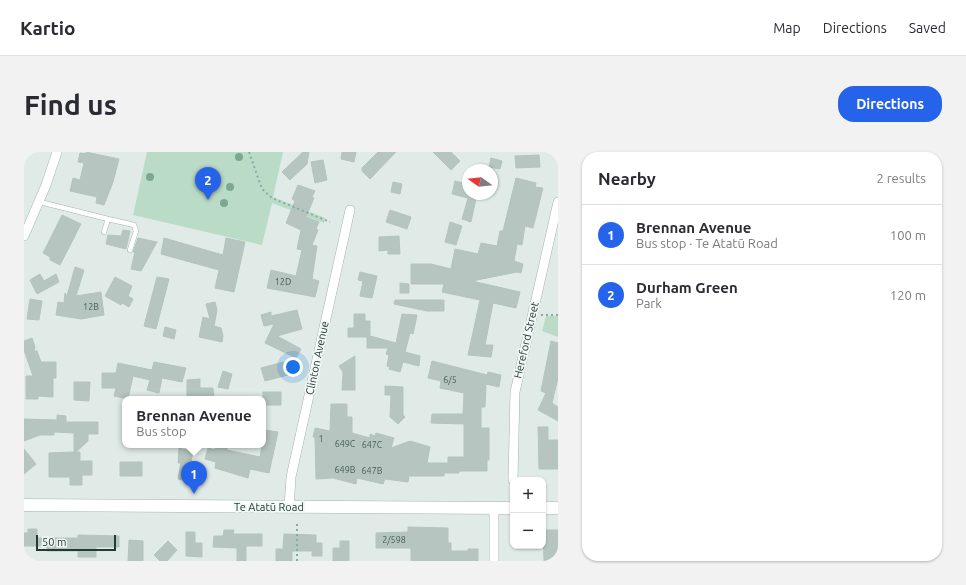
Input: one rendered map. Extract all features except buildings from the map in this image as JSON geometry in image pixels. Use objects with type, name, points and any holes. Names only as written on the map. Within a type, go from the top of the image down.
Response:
[{"type":"main road","name":"Te Atatū Road","points":[[24,505],[510,508]]},
{"type":"main road","points":[[546,508],[558,508]]},
{"type":"street","points":[[24,236],[40,202],[57,152]]},
{"type":"street","name":"Hereford Street","points":[[513,477],[515,392],[558,202]]},
{"type":"street","name":"Clinton Avenue","points":[[289,507],[291,477],[350,210]]},
{"type":"street","points":[[494,508],[494,561]]},
{"type":"lane","points":[[40,202],[134,225],[136,232],[130,250]]},
{"type":"lane","points":[[104,232],[108,219]]},
{"type":"path","points":[[248,152],[262,189],[272,198],[330,222]]},
{"type":"path","points":[[546,315],[558,315]]},
{"type":"path","points":[[297,521],[297,561]]},
{"type":"green space","points":[[147,152],[283,152],[273,197],[325,218],[324,223],[272,203],[262,245],[133,215]]},
{"type":"green space","points":[[546,316],[558,316],[558,337],[542,331]]},
{"type":"place","name":"Durham Green","points":[[208,200]]},
{"type":"place","name":"Brennan Avenue","points":[[194,494]]}]
